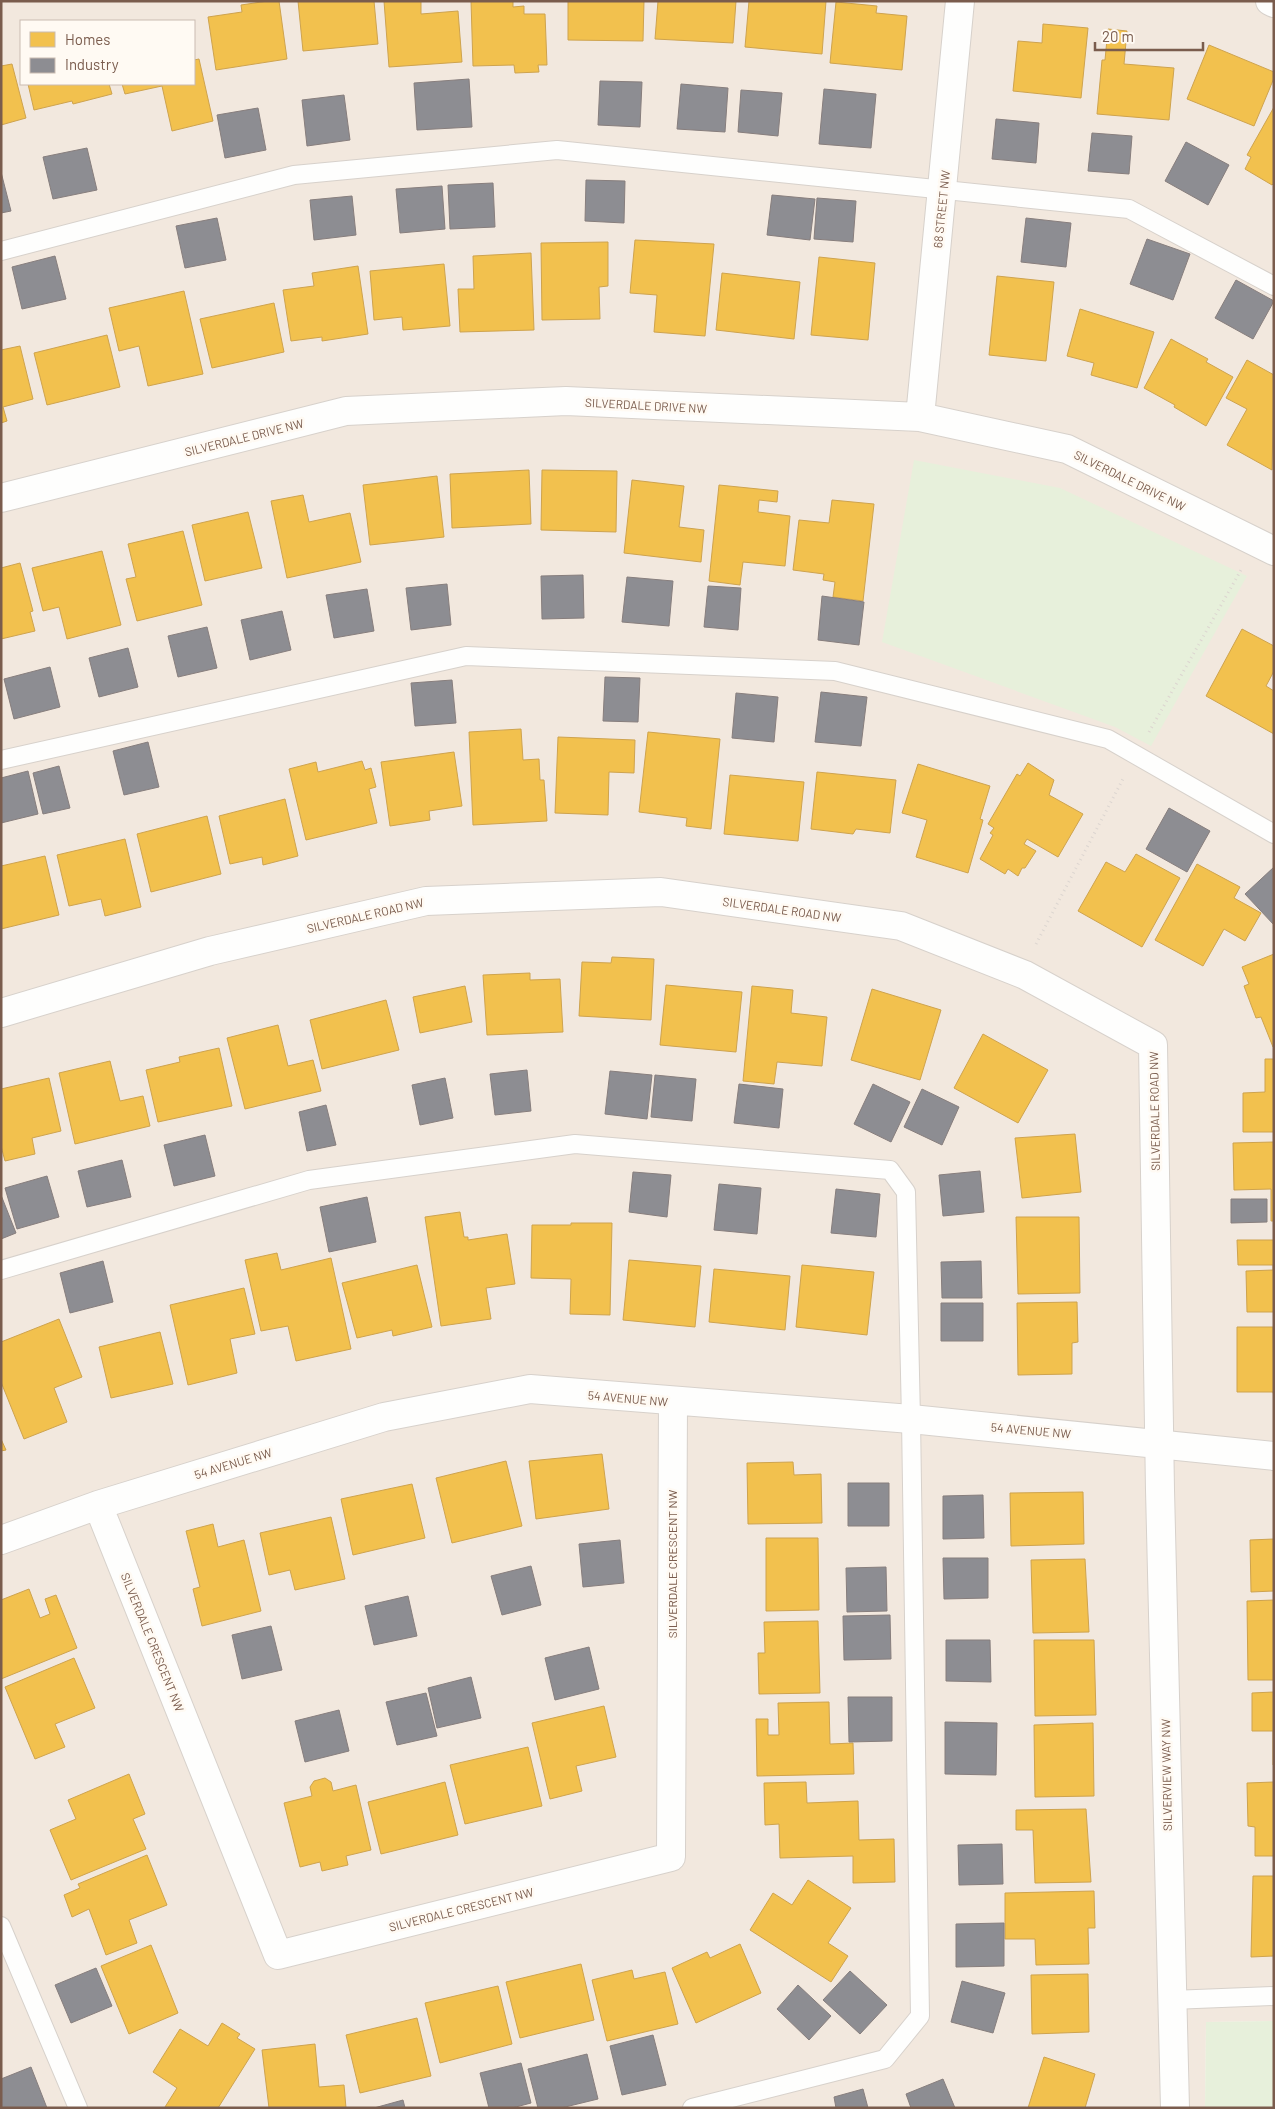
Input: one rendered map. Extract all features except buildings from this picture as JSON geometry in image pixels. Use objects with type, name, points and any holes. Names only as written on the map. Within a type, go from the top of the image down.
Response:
[{"type":"street","name":"68 STREET NW","points":[[920,417],[960,1]]},
{"type":"street","points":[[1270,1],[1274,3]]},
{"type":"street","name":"SILVERDALE DRIVE NW","points":[[1,498],[346,412],[566,401],[920,417],[1067,449],[1265,547]]},
{"type":"street","name":"SILVERDALE ROAD NW","points":[[1,1013],[210,951],[426,901],[661,892],[901,926],[1025,975],[1153,1045],[1159,1443]]},
{"type":"street","name":"54 AVENUE NW","points":[[1,1540],[98,1505],[384,1417],[530,1389],[911,1419],[1274,1456]]},
{"type":"street","name":"SILVERDALE CRESCENT NW","points":[[98,1505],[278,1955],[671,1857],[673,1401]]},
{"type":"street","name":"SILVERVIEW WAY NW","points":[[1159,1443],[1175,2108]]},
{"type":"lane","points":[[1,250],[294,174],[556,150],[943,188],[1129,209],[1274,286]]},
{"type":"lane","points":[[1,760],[466,656],[835,671],[1108,739],[1274,834]]},
{"type":"lane","points":[[1,1270],[309,1180],[574,1144],[890,1170],[906,1192],[920,2016],[885,2059],[692,2108]]},
{"type":"lane","points":[[1,1926],[78,2108]]},
{"type":"lane","points":[[1171,2000],[1274,1996]]},
{"type":"path","points":[[1025,975],[1032,950],[1136,755],[1265,547]]},
{"type":"shaded area","points":[[1,1],[1274,1],[1274,2021],[1206,2022],[1205,2108],[1,2108]]},
{"type":"green space","points":[[914,460],[1060,488],[1247,576],[1151,746],[1115,727],[882,642]]},
{"type":"green space","points":[[1274,2021],[1274,2108],[1205,2108],[1206,2022]]}]
